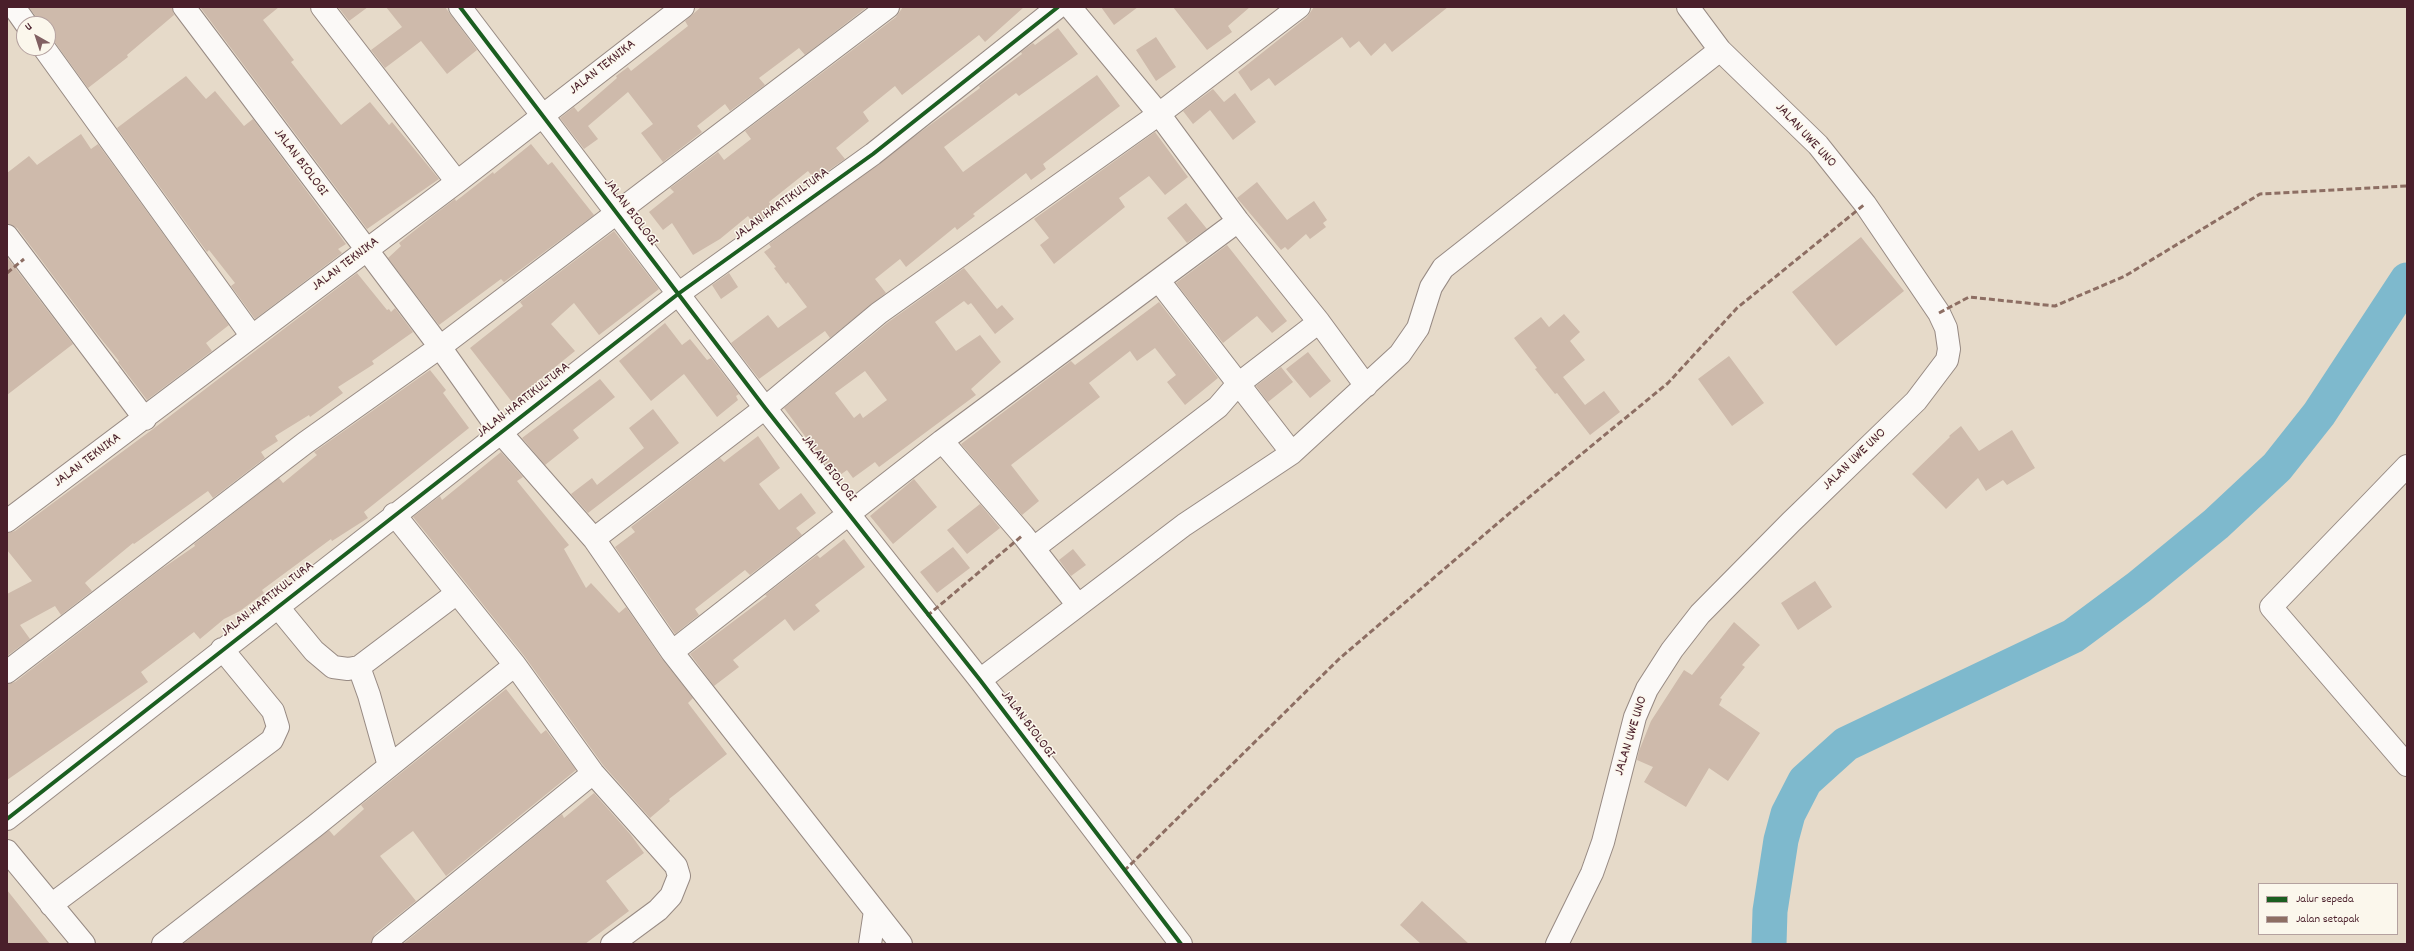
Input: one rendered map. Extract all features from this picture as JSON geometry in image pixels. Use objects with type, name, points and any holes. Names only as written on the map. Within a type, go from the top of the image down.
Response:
[{"type":"street","name":"JALAN BIOLOGI","points":[[184,7],[440,347],[501,433],[594,539],[672,652],[901,944]]},
{"type":"street","points":[[322,7],[457,182]]},
{"type":"street","name":"JALAN BIOLOGI","points":[[460,7],[543,114],[616,213],[765,408],[980,680],[1181,944]]},
{"type":"street","name":"JALAN TEKNIKA","points":[[10,511],[145,419],[251,335],[457,182],[683,7]]},
{"type":"street","points":[[7,672],[305,443],[440,347],[888,7]]},
{"type":"street","name":"JALAN HARTIKULTURA","points":[[7,819],[394,514],[501,433],[678,294],[873,154],[1058,7]]},
{"type":"street","points":[[1070,7],[1159,114],[1238,221],[1319,322],[1366,386]]},
{"type":"street","points":[[594,539],[765,408],[880,313],[1159,114],[1299,7]]},
{"type":"street","name":"JALAN UWE UNO","points":[[1556,944],[1592,874],[1603,842],[1635,717],[1647,689],[1672,650],[1700,614],[1791,522],[1916,400],[1947,360],[1949,350],[1946,328],[1939,313],[1864,204],[1818,145],[1720,50],[1688,7]]},
{"type":"street","points":[[980,680],[1077,604],[1184,525],[1292,453],[1400,354],[1418,328],[1430,286],[1443,268],[1720,50]]},
{"type":"street","points":[[50,56],[251,335]]},
{"type":"street","points":[[672,652],[848,512],[1238,221]]},
{"type":"street","points":[[7,236],[145,419]]},
{"type":"street","points":[[1159,281],[1237,385],[1292,453]]},
{"type":"street","points":[[1034,548],[1218,407],[1237,385],[1319,322]]},
{"type":"street","points":[[942,441],[1034,548],[1077,604]]},
{"type":"street","points":[[2407,466],[2271,608],[2407,765]]},
{"type":"street","points":[[394,514],[515,665],[593,773],[676,866],[679,876],[671,896],[658,910],[612,944]]},
{"type":"street","points":[[277,606],[314,651],[333,666],[348,670],[359,667],[457,593]]},
{"type":"street","points":[[51,905],[272,740],[278,727],[273,711],[222,649]]},
{"type":"street","points":[[163,944],[515,665]]},
{"type":"street","points":[[359,667],[369,695],[389,766]]},
{"type":"street","points":[[383,944],[593,773]]},
{"type":"street","points":[[7,851],[84,944]]},
{"type":"street","points":[[870,944],[875,911]]},
{"type":"building","points":[[29,7],[172,7],[174,15],[127,55],[128,57],[88,88],[56,44],[56,16],[35,16]]},
{"type":"building","points":[[200,7],[279,7],[263,20],[294,60],[291,62],[341,125],[370,102],[389,125],[392,122],[439,179],[367,229]]},
{"type":"building","points":[[338,7],[368,7],[349,21]]},
{"type":"building","points":[[386,7],[445,7],[477,50],[447,74],[421,41],[385,68],[371,50],[402,27]]},
{"type":"building","points":[[701,7],[867,7],[805,55],[799,48],[759,78],[765,85],[730,111],[725,104],[697,126],[702,132],[663,162],[641,133],[653,124],[628,92],[588,126],[598,139],[584,149],[560,118],[574,107],[578,112],[617,78],[616,76],[628,67],[631,71],[688,26],[685,21]]},
{"type":"building","points":[[903,7],[1024,7],[985,42],[979,35],[902,95],[895,86],[863,112],[869,121],[836,148],[845,159],[815,180],[808,171],[769,202],[774,210],[754,224],[748,216],[720,239],[693,255],[672,223],[663,230],[649,212],[674,192],[670,188],[718,152],[724,160],[751,139],[745,131],[896,17]]},
{"type":"building","points":[[1101,7],[1138,7],[1114,25]]},
{"type":"building","points":[[1173,7],[1250,7],[1228,26],[1232,32],[1207,50]]},
{"type":"building","points":[[1314,7],[1448,7],[1392,52],[1385,43],[1371,56],[1359,41],[1350,48],[1342,37],[1275,86],[1269,78],[1251,91],[1238,72],[1307,17]]},
{"type":"building","points":[[1058,28],[1078,54],[1019,96],[1016,93],[944,147],[963,172],[1097,75],[1120,106],[1043,164],[1046,169],[1031,180],[1026,173],[973,214],[975,216],[957,230],[955,227],[906,267],[900,259],[875,279],[886,293],[830,338],[825,331],[759,379],[731,343],[768,315],[778,328],[807,307],[788,282],[786,284],[774,268],[776,267],[764,252],[771,247],[769,244],[980,88],[979,86],[1022,54],[1021,52],[1033,43],[1035,45]]},
{"type":"building","points":[[1156,37],[1176,67],[1156,81],[1136,50]]},
{"type":"building","points":[[186,76],[206,99],[215,91],[244,126],[253,119],[346,244],[338,249],[342,253],[255,319],[231,286],[235,283],[209,250],[207,252],[117,128]]},
{"type":"building","points":[[1213,89],[1224,102],[1235,93],[1256,122],[1233,140],[1210,110],[1193,124],[1183,111]]},
{"type":"building","points":[[1155,132],[1188,177],[1165,195],[1149,176],[1119,198],[1125,207],[1054,264],[1040,245],[1049,238],[1034,219]]},
{"type":"building","points":[[81,134],[91,149],[98,144],[229,325],[206,343],[212,351],[147,400],[17,228],[7,224],[7,173],[29,156],[37,165]]},
{"type":"building","points":[[531,144],[548,165],[552,162],[594,215],[504,282],[501,279],[439,325],[388,258],[401,246],[399,243],[434,215],[455,199],[456,201],[493,172],[494,174]]},
{"type":"building","points":[[1257,182],[1287,220],[1314,201],[1327,220],[1323,223],[1326,227],[1310,239],[1306,234],[1288,250],[1285,247],[1281,250],[1237,198]]},
{"type":"building","points":[[1186,203],[1207,229],[1187,243],[1167,218]]},
{"type":"building","points":[[614,231],[659,289],[599,335],[574,303],[551,324],[575,351],[512,402],[470,348],[523,306],[520,302]]},
{"type":"building","points":[[1861,237],[1904,291],[1836,346],[1792,292]]},
{"type":"building","points":[[1227,245],[1287,321],[1272,333],[1257,316],[1223,343],[1176,283]]},
{"type":"building","points":[[7,257],[73,344],[7,395]]},
{"type":"building","points":[[964,268],[997,309],[1002,305],[1014,319],[995,334],[971,303],[968,305],[964,301],[935,322],[956,351],[980,335],[1001,362],[971,389],[976,395],[879,467],[875,462],[853,478],[847,470],[836,478],[784,408],[887,323]],"holes":[[[865,371],[887,400],[863,418],[860,413],[854,418],[835,393]]]},
{"type":"building","points":[[357,273],[387,310],[389,309],[391,312],[395,308],[413,332],[372,361],[374,364],[338,387],[343,393],[310,417],[309,415],[275,436],[278,441],[261,452],[265,458],[213,498],[208,491],[134,544],[133,543],[85,583],[92,591],[61,615],[55,606],[20,625],[30,639],[7,656],[7,594],[32,581],[7,550],[7,533],[15,531],[153,429]]},
{"type":"building","points":[[729,273],[738,287],[721,299],[712,285]]},
{"type":"building","points":[[1159,302],[1218,378],[1185,405],[1167,382],[1176,375],[1155,348],[1137,361],[1130,351],[1089,383],[1100,397],[1011,465],[1039,501],[1022,515],[961,444],[1071,361],[1075,365]]},
{"type":"building","points":[[1564,314],[1580,332],[1570,341],[1585,360],[1563,377],[1585,405],[1604,391],[1620,412],[1590,435],[1557,393],[1555,394],[1535,369],[1537,368],[1514,338],[1541,317],[1549,327]]},
{"type":"building","points":[[665,323],[682,345],[690,339],[707,360],[711,358],[739,394],[736,396],[738,400],[717,417],[684,374],[651,401],[619,361]]},
{"type":"building","points":[[1308,352],[1331,381],[1310,398],[1286,369]]},
{"type":"building","points":[[1729,356],[1764,403],[1732,426],[1698,379]]},
{"type":"building","points":[[1281,367],[1293,382],[1268,402],[1256,386]]},
{"type":"building","points":[[430,370],[446,390],[443,393],[469,428],[364,512],[368,518],[332,541],[331,539],[262,590],[264,593],[240,611],[224,619],[200,639],[194,632],[141,672],[148,682],[7,780],[7,684],[15,682],[160,570],[195,546],[194,544],[279,478],[283,483],[317,455],[314,452]]},
{"type":"building","points":[[600,379],[615,397],[573,430],[579,438],[545,465],[522,438]]},
{"type":"building","points":[[653,409],[679,443],[588,513],[571,494],[592,478],[597,485],[644,448],[629,428]]},
{"type":"building","points":[[1961,426],[1979,451],[2012,430],[2035,468],[2007,485],[2003,480],[1986,491],[1978,478],[1946,509],[1912,474],[1950,437],[1949,436]]},
{"type":"building","points":[[758,436],[780,468],[759,484],[779,510],[801,493],[816,513],[796,528],[802,535],[750,575],[745,570],[695,609],[699,615],[675,634],[615,547],[635,532],[631,527],[720,458],[724,462]]},
{"type":"building","points":[[501,452],[523,477],[517,481],[569,545],[564,549],[586,588],[591,583],[619,613],[626,607],[662,659],[693,698],[688,703],[727,754],[669,799],[670,801],[650,818],[603,765],[525,657],[413,517],[440,496],[442,500]]},
{"type":"building","points":[[914,479],[937,507],[893,544],[870,516]]},
{"type":"building","points":[[980,504],[1000,528],[967,554],[947,530]]},
{"type":"building","points":[[844,539],[865,567],[815,605],[820,611],[794,631],[785,619],[733,660],[739,667],[714,686],[690,654],[767,596],[765,595],[817,555],[820,558]]},
{"type":"building","points":[[953,547],[970,568],[937,593],[920,572]]},
{"type":"building","points":[[1073,549],[1086,565],[1071,576],[1059,560]]},
{"type":"building","points":[[1815,581],[1832,607],[1798,630],[1781,603]]},
{"type":"building","points":[[1734,622],[1760,645],[1742,665],[1745,667],[1720,698],[1722,699],[1719,705],[1760,733],[1728,781],[1709,768],[1686,807],[1644,782],[1653,767],[1637,760],[1639,751],[1651,721],[1684,670],[1692,675]]},
{"type":"building","points":[[506,689],[541,734],[546,730],[576,770],[446,876],[413,831],[380,856],[416,901],[375,934],[371,944],[183,944],[329,830],[334,836],[364,809],[361,805]]},
{"type":"building","points":[[594,793],[631,835],[644,853],[606,881],[629,911],[585,944],[403,944],[562,814],[564,818]]},
{"type":"building","points":[[7,890],[50,944],[7,944]]},
{"type":"building","points":[[1422,901],[1469,944],[1421,944],[1400,925]]},
{"type":"waterway","points":[[1769,944],[1770,911],[1781,840],[1788,814],[1805,781],[1846,744],[2073,636],[2139,587],[2216,524],[2277,467],[2319,414],[2407,280]]},
{"type":"marked path","points":[[1939,313],[1969,297],[2055,306],[2125,276],[2260,194],[2407,186]]},
{"type":"marked path","points":[[1124,871],[1339,659],[1505,517],[1668,383],[1737,308],[1865,204]]},
{"type":"marked path","points":[[7,273],[24,259]]},
{"type":"marked path","points":[[927,616],[1023,535]]},
{"type":"cycle path","points":[[460,7],[765,408],[980,680],[1181,944]]},
{"type":"cycle path","points":[[7,819],[678,294],[873,154],[1058,7]]}]
